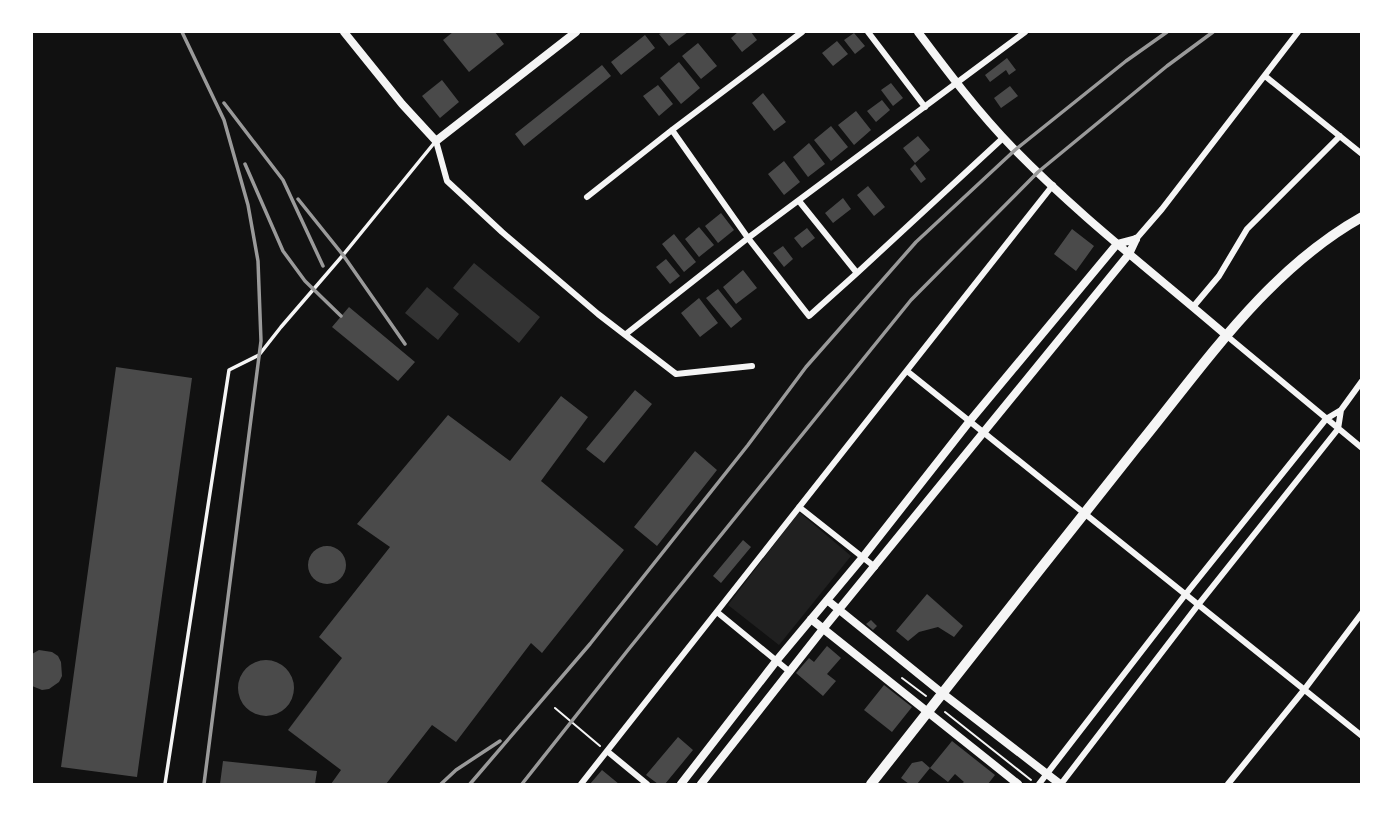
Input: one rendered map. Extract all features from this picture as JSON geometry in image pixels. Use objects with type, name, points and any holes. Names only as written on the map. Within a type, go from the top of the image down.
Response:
[{"type":"highway","points":[[871,785],[1227,336],[1267,291],[1309,253],[1362,217]]},
{"type":"street","points":[[344,32],[436,141],[447,181],[598,314],[676,374],[752,366]]},
{"type":"street","points":[[436,141],[576,32]]},
{"type":"street","points":[[587,197],[802,32]]},
{"type":"street","points":[[868,32],[925,107]]},
{"type":"street","points":[[918,32],[1003,138],[1053,185],[1116,244],[1362,448]]},
{"type":"street","points":[[626,334],[748,238],[1022,32]]},
{"type":"street","points":[[701,785],[823,629],[1129,254],[1136,239],[1298,32]]},
{"type":"street","points":[[1265,76],[1362,154]]},
{"type":"street","points":[[672,130],[748,238],[809,316],[1003,138]]},
{"type":"street","points":[[1193,307],[1219,276],[1247,229],[1340,136]]},
{"type":"street","points":[[581,785],[1053,185]]},
{"type":"street","points":[[799,201],[857,273]]},
{"type":"street","points":[[681,785],[777,660],[1116,244],[1136,239]]},
{"type":"street","points":[[907,371],[1362,736]]},
{"type":"street","points":[[1039,785],[1185,595],[1326,419],[1341,410],[1362,381]]},
{"type":"street","points":[[827,600],[1060,785],[1338,429],[1341,410]]},
{"type":"street","points":[[799,507],[875,566]]},
{"type":"street","points":[[717,612],[790,671]]},
{"type":"street","points":[[1228,785],[1362,613]]},
{"type":"street","points":[[811,620],[1017,785]]},
{"type":"street","points":[[607,751],[647,785]]},
{"type":"lane","points":[[165,785],[229,370],[259,355],[436,141]]},
{"type":"path","points":[[555,708],[607,751]]},
{"type":"path","points":[[945,712],[1031,780]]},
{"type":"shaded area","points":[[474,263],[540,317],[519,343],[453,288]]},
{"type":"shaded area","points":[[427,287],[459,314],[438,340],[405,313]]},
{"type":"shaded area","points":[[799,512],[851,556],[779,645],[728,605]]},
{"type":"building","points":[[453,32],[495,32],[504,44],[469,72],[443,40]]},
{"type":"building","points":[[688,32],[669,46],[659,34]]},
{"type":"building","points":[[738,32],[751,32],[757,40],[742,52],[731,38]]},
{"type":"building","points":[[854,33],[865,46],[855,54],[844,40]]},
{"type":"building","points":[[645,35],[655,48],[621,75],[611,62]]},
{"type":"building","points":[[837,41],[848,54],[833,66],[822,53]]},
{"type":"building","points":[[698,43],[717,66],[701,79],[682,56]]},
{"type":"building","points":[[1007,58],[1016,70],[1009,75],[1006,70],[990,82],[985,75]]},
{"type":"building","points":[[679,62],[700,88],[681,104],[660,78]]},
{"type":"building","points":[[602,65],[611,76],[524,146],[515,134]]},
{"type":"building","points":[[442,80],[459,102],[440,118],[422,96]]},
{"type":"building","points":[[891,83],[903,98],[893,106],[881,90]]},
{"type":"building","points":[[658,85],[673,104],[659,116],[643,96]]},
{"type":"building","points":[[1010,86],[1018,96],[1001,108],[994,98]]},
{"type":"building","points":[[763,93],[786,122],[774,131],[752,103]]},
{"type":"building","points":[[882,100],[890,110],[876,122],[867,111]]},
{"type":"building","points":[[856,111],[871,130],[854,145],[838,125]]},
{"type":"building","points":[[831,126],[848,147],[831,161],[814,140]]},
{"type":"building","points":[[918,136],[930,150],[915,163],[903,148]]},
{"type":"building","points":[[809,143],[825,164],[808,177],[793,157]]},
{"type":"building","points":[[784,161],[800,182],[784,195],[768,174]]},
{"type":"building","points":[[915,164],[926,179],[921,183],[910,169]]},
{"type":"building","points":[[868,186],[885,207],[874,216],[857,195]]},
{"type":"building","points":[[843,198],[851,209],[833,223],[825,213]]},
{"type":"building","points":[[721,213],[734,230],[718,243],[705,226]]},
{"type":"building","points":[[699,227],[714,245],[699,257],[685,239]]},
{"type":"building","points":[[807,228],[815,238],[802,248],[794,238]]},
{"type":"building","points":[[1072,229],[1094,246],[1076,271],[1054,254]]},
{"type":"building","points":[[674,234],[696,262],[684,272],[662,244]]},
{"type":"building","points":[[783,246],[793,259],[784,267],[773,253]]},
{"type":"building","points":[[666,259],[680,276],[670,284],[656,267]]},
{"type":"building","points":[[743,270],[757,288],[736,304],[723,287]]},
{"type":"building","points":[[718,289],[742,319],[731,328],[706,298]]},
{"type":"building","points":[[699,298],[718,323],[700,337],[681,313]]},
{"type":"building","points":[[349,307],[415,362],[398,381],[332,327]]},
{"type":"building","points":[[116,367],[192,378],[137,777],[61,767]]},
{"type":"building","points":[[635,390],[652,404],[604,463],[586,449]]},
{"type":"building","points":[[561,396],[588,417],[541,481],[624,550],[542,653],[531,643],[456,742],[432,725],[386,784],[331,784],[341,770],[288,730],[342,658],[319,637],[390,547],[357,524],[448,415],[510,461]]},
{"type":"building","points":[[695,451],[717,470],[657,546],[634,527]]},
{"type":"building","points":[[743,540],[751,547],[721,583],[713,576]]},
{"type":"building","points":[[327,546],[341,551],[346,565],[341,579],[327,584],[313,579],[308,565],[313,551]]},
{"type":"building","points":[[927,594],[963,626],[954,637],[938,627],[919,632],[908,641],[896,631]]},
{"type":"building","points":[[871,620],[877,626],[873,630],[866,624]]},
{"type":"building","points":[[827,646],[841,658],[827,674],[836,681],[823,696],[796,673],[809,658],[814,662]]},
{"type":"building","points":[[39,650],[52,652],[61,662],[62,676],[59,682],[49,689],[42,690],[32,686],[32,654]]},
{"type":"building","points":[[266,660],[277,662],[286,668],[292,677],[292,699],[286,708],[277,714],[266,716],[255,714],[246,708],[240,699],[238,688],[240,677],[246,668],[255,662]]},
{"type":"building","points":[[884,685],[912,707],[892,732],[864,710]]},
{"type":"building","points":[[678,737],[693,750],[665,784],[658,784],[646,775]]},
{"type":"building","points":[[952,741],[995,775],[988,784],[961,784],[964,782],[955,774],[948,782],[930,768]]},
{"type":"building","points":[[223,761],[317,771],[315,784],[220,784]]},
{"type":"building","points":[[922,761],[930,768],[917,784],[909,784],[901,778],[912,763]]},
{"type":"building","points":[[602,770],[619,784],[590,784]]},
{"type":"railway","points":[[182,32],[224,120],[248,205],[258,261],[261,341],[204,784]]},
{"type":"railway","points":[[470,784],[590,644],[748,445],[806,367],[916,242],[1015,150],[1126,61],[1167,32]]},
{"type":"railway","points":[[522,784],[911,300],[1038,172],[1167,66],[1213,32]]},
{"type":"railway","points":[[224,103],[283,180],[323,266]]},
{"type":"railway","points":[[245,164],[283,251],[305,281],[341,316]]},
{"type":"railway","points":[[298,199],[343,255],[405,344]]},
{"type":"railway","points":[[441,784],[456,770],[500,741]]}]
